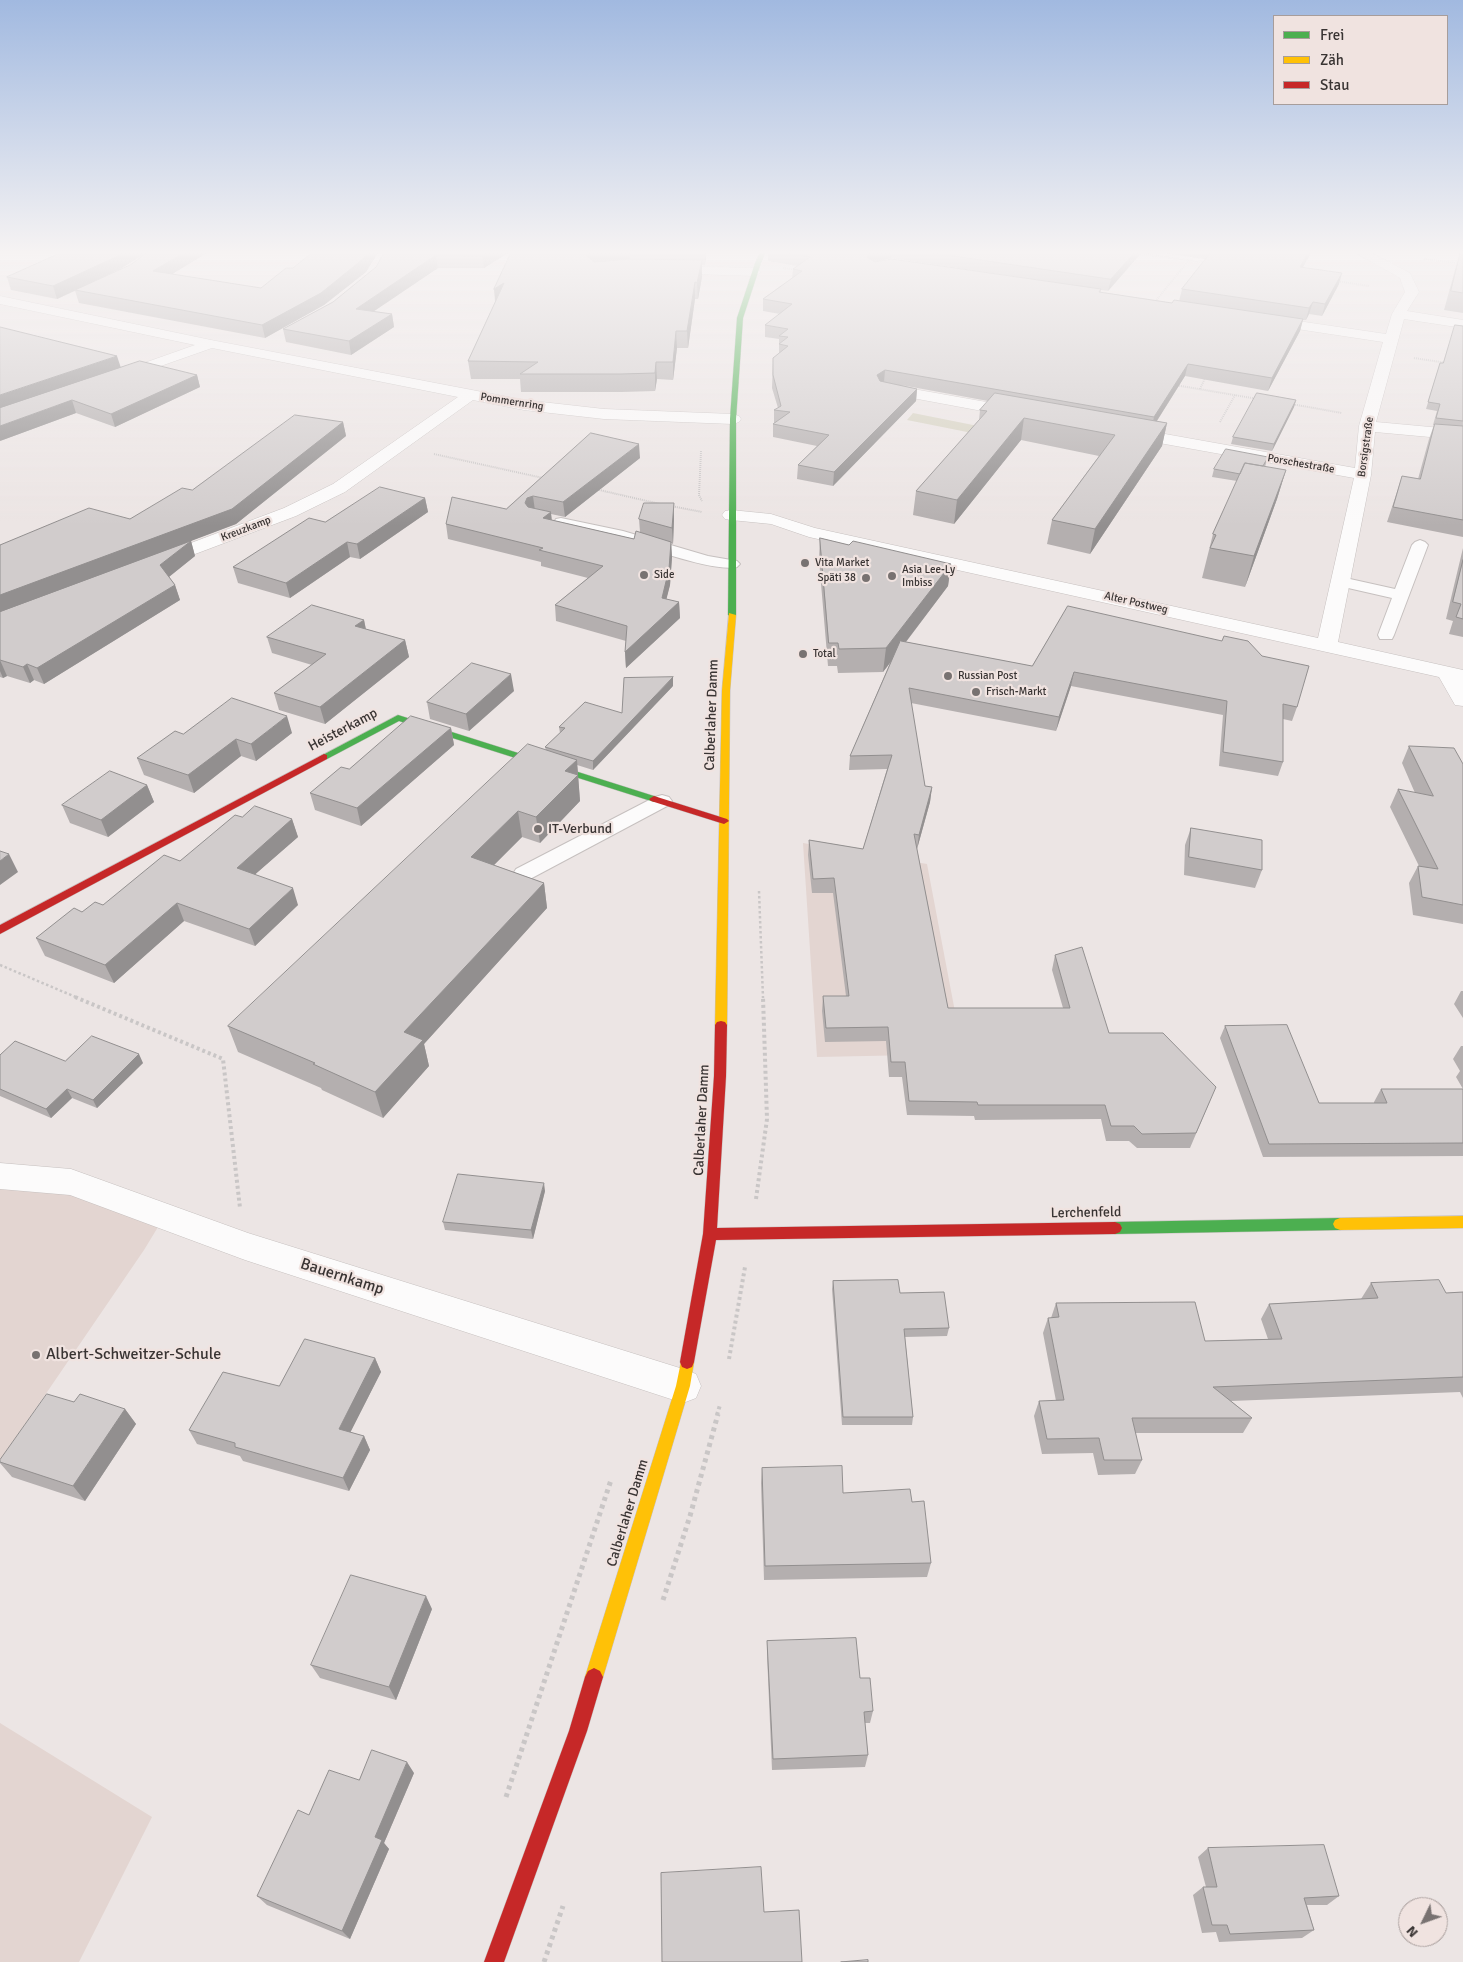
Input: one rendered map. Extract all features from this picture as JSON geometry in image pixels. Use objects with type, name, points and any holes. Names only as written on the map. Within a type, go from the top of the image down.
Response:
[{"type":"street","name":"Pommernring","points":[[204,343],[430,384],[470,395],[524,405],[604,414],[732,419]]},
{"type":"street","points":[[254,352],[272,343]]},
{"type":"street","name":"Calberlaher Damm","points":[[494,1962],[578,1731],[682,1386],[710,1234],[720,1076],[726,690],[732,610],[732,419],[737,381],[739,343]]},
{"type":"street","points":[[1366,343],[1388,347]]},
{"type":"street","name":"Borsigstraße","points":[[1327,646],[1363,475],[1368,422],[1389,343]]},
{"type":"street","points":[[106,381],[211,344]]},
{"type":"street","points":[[885,389],[1034,415]]},
{"type":"street","name":"Kreuzkamp","points":[[140,569],[290,512],[339,488],[470,395]]},
{"type":"street","points":[[1368,422],[1463,435]]},
{"type":"street","name":"Porschestraße","points":[[1109,429],[1363,475]]},
{"type":"street","name":"Alter Postweg","points":[[731,524],[789,534],[809,532],[1455,674]]},
{"type":"street","points":[[1455,674],[1463,700]]},
{"type":"street","name":"Heisterkamp","points":[[0,930],[398,718],[724,821]]},
{"type":"street","name":"Bauernkamp","points":[[0,1176],[71,1182],[245,1246],[682,1386]]},
{"type":"street","name":"Lerchenfeld","points":[[710,1234],[1463,1222]]},
{"type":"lane","points":[[544,519],[618,534],[706,560],[732,564]]},
{"type":"lane","points":[[1386,635],[1420,545]]},
{"type":"lane","points":[[1341,582],[1401,595]]},
{"type":"lane","points":[[523,874],[662,801]]},
{"type":"path","points":[[1388,347],[1453,364]]},
{"type":"path","points":[[1200,389],[1209,372]]},
{"type":"path","points":[[1172,384],[1264,400]]},
{"type":"path","points":[[1283,403],[1368,422]]},
{"type":"path","points":[[594,489],[709,514],[699,496],[705,418]]},
{"type":"path","points":[[399,447],[546,479]]},
{"type":"path","points":[[0,964],[223,1059],[245,1246]]},
{"type":"path","points":[[505,1802],[613,1474]]},
{"type":"shaded area","points":[[913,413],[978,426],[972,433],[907,420]]},
{"type":"shaded area","points":[[803,843],[927,864],[963,1054],[817,1057]]},
{"type":"shaded area","name":"Albert-Schweitzer-Schule","points":[[0,1179],[169,1209],[144,1250],[0,1461]]},
{"type":"shaded area","points":[[0,1723],[152,1817],[79,1962],[0,1962]]},
{"type":"building","points":[[0,343],[63,343],[117,356],[0,395]]},
{"type":"building","points":[[477,343],[675,343],[673,362],[656,362],[655,373],[520,374],[538,362],[468,361]]},
{"type":"building","points":[[1291,343],[1272,378],[1188,364],[1154,417],[885,370],[877,375],[880,381],[917,389],[834,472],[798,465],[829,435],[773,424],[790,412],[774,410],[781,406],[773,375],[773,358],[788,346],[779,344]]},
{"type":"building","points":[[1449,343],[1463,343],[1463,421],[1436,418],[1440,404],[1428,402],[1440,363],[1443,363]]},
{"type":"building","points":[[140,361],[197,375],[111,414],[72,400],[0,426],[0,408]]},
{"type":"building","points":[[995,393],[1167,423],[1095,529],[1052,520],[1115,435],[1024,418],[957,500],[916,491],[987,411],[980,410]]},
{"type":"building","points":[[1257,393],[1296,400],[1274,444],[1233,437]]},
{"type":"building","points":[[295,415],[343,422],[232,509],[0,595],[0,545],[89,508],[130,519],[182,488],[192,490]]},
{"type":"building","points":[[1435,424],[1463,426],[1463,520],[1393,507],[1402,476],[1420,479]]},
{"type":"building","points":[[591,433],[639,444],[563,502],[533,496],[527,498],[525,503],[528,507],[551,512],[543,518],[634,539],[636,531],[671,542],[669,569],[662,598],[679,602],[625,652],[627,626],[555,605],[603,566],[539,550],[543,548],[446,524],[452,497],[506,509]]},
{"type":"building","points":[[1226,449],[1268,457],[1263,466],[1245,463],[1240,474],[1214,469]]},
{"type":"building","points":[[1245,463],[1286,470],[1254,556],[1210,548],[1216,535],[1213,534]]},
{"type":"building","points":[[380,487],[425,498],[357,544],[347,542],[286,583],[233,567],[309,518],[325,522]]},
{"type":"building","points":[[644,503],[674,503],[672,528],[639,519]]},
{"type":"building","points":[[820,538],[849,545],[853,541],[951,564],[886,648],[839,649],[838,643],[829,643]]},
{"type":"building","points":[[191,541],[160,565],[175,585],[37,668],[27,664],[23,667],[0,660],[0,612]]},
{"type":"building","points":[[1463,560],[1463,619],[1456,617],[1461,604],[1453,602]]},
{"type":"building","points":[[312,605],[364,620],[355,626],[405,640],[320,707],[274,693],[326,654],[267,637]]},
{"type":"building","points":[[1068,606],[1222,641],[1224,636],[1248,641],[1262,656],[1309,666],[1297,707],[1283,704],[1283,762],[1223,752],[1227,701],[1074,672],[1059,717],[909,688],[925,786],[932,787],[919,835],[914,834],[948,1008],[1070,1008],[1055,955],[1082,947],[1109,1033],[1163,1033],[1216,1087],[1196,1133],[1142,1134],[1134,1126],[1111,1126],[1105,1105],[978,1105],[977,1102],[909,1101],[905,1062],[891,1062],[888,1027],[826,1028],[823,996],[849,996],[834,878],[813,879],[809,840],[863,849],[892,755],[850,756],[901,639],[901,641],[1032,666]]},
{"type":"building","points":[[472,663],[511,674],[466,714],[427,702]]},
{"type":"building","points":[[673,677],[593,761],[545,747],[565,728],[559,727],[585,702],[622,713],[624,678]]},
{"type":"building","points":[[232,698],[287,716],[251,744],[236,739],[188,775],[137,758],[175,731],[183,734]]},
{"type":"building","points":[[411,716],[451,728],[357,808],[310,793],[341,767],[349,769]]},
{"type":"building","points":[[528,744],[577,760],[565,771],[578,775],[536,817],[518,811],[471,857],[544,883],[404,1032],[423,1040],[375,1092],[313,1064],[315,1063],[228,1026]]},
{"type":"building","points":[[1409,746],[1454,748],[1463,764],[1463,905],[1422,897],[1418,866],[1438,869],[1398,789],[1433,796]]},
{"type":"building","points":[[110,771],[147,785],[101,820],[62,805]]},
{"type":"building","points":[[255,806],[292,819],[237,868],[293,888],[249,929],[177,903],[105,965],[36,938],[74,908],[82,912],[95,902],[103,905],[164,855],[180,861],[235,815],[242,817]]},
{"type":"building","points":[[1191,828],[1262,840],[1262,870],[1189,857]]},
{"type":"building","points":[[0,851],[9,854],[0,861]]},
{"type":"building","points":[[1287,1025],[1319,1103],[1387,1103],[1381,1089],[1463,1089],[1463,1143],[1269,1144],[1225,1026]]},
{"type":"building","points":[[92,1036],[139,1054],[93,1100],[67,1089],[46,1109],[0,1089],[0,1055],[15,1041],[65,1061]]},
{"type":"building","points":[[458,1174],[544,1183],[531,1230],[443,1222]]},
{"type":"building","points":[[898,1280],[900,1293],[944,1292],[949,1328],[904,1329],[913,1417],[843,1417],[833,1281]]},
{"type":"building","points":[[1439,1280],[1446,1293],[1463,1292],[1463,1377],[1213,1387],[1252,1418],[1132,1418],[1142,1460],[1104,1460],[1099,1438],[1047,1439],[1039,1401],[1064,1400],[1048,1318],[1059,1317],[1056,1303],[1195,1302],[1205,1341],[1282,1339],[1269,1304],[1378,1298],[1371,1283]]},
{"type":"building","points":[[305,1339],[375,1358],[339,1429],[364,1436],[343,1478],[235,1447],[235,1443],[189,1430],[223,1372],[279,1386]]},
{"type":"building","points":[[47,1394],[74,1402],[80,1394],[125,1409],[73,1486],[0,1462]]},
{"type":"building","points":[[842,1466],[843,1493],[910,1489],[912,1502],[924,1501],[931,1563],[765,1566],[762,1468]]},
{"type":"building","points":[[351,1575],[426,1596],[389,1687],[311,1665]]},
{"type":"building","points":[[856,1638],[860,1678],[870,1678],[873,1711],[864,1712],[868,1755],[773,1759],[767,1641]]},
{"type":"building","points":[[372,1750],[407,1762],[375,1837],[382,1840],[342,1931],[257,1896],[298,1810],[309,1815],[329,1770],[359,1780]]},
{"type":"building","points":[[1324,1845],[1339,1896],[1304,1898],[1314,1930],[1230,1934],[1227,1925],[1212,1925],[1203,1887],[1217,1887],[1208,1848]]},
{"type":"building","points":[[761,1867],[764,1912],[799,1910],[802,1962],[662,1962],[661,1873]]},
{"type":"building","points":[[868,1960],[868,1962],[841,1962]]},
{"type":"traffic: fast","points":[[732,615],[733,419],[738,343]]},
{"type":"traffic: fast","points":[[324,757],[398,718],[654,799]]},
{"type":"traffic: fast","points":[[1115,1228],[1340,1224]]},
{"type":"traffic: slow","points":[[721,1025],[726,690],[732,615]]},
{"type":"traffic: slow","points":[[1340,1224],[1463,1222]]},
{"type":"traffic: slow","points":[[594,1677],[683,1386],[687,1362]]},
{"type":"traffic: jam","points":[[0,930],[324,757]]},
{"type":"traffic: jam","points":[[654,799],[724,821]]},
{"type":"traffic: jam","points":[[687,1362],[710,1234],[720,1076],[721,1025]]},
{"type":"traffic: jam","points":[[710,1234],[1115,1228]]},
{"type":"traffic: jam","points":[[494,1962],[578,1731],[594,1677]]},
{"type":"place","name":"Vita Market","points":[[805,563]]},
{"type":"place","name":"Side","points":[[644,575]]},
{"type":"place","name":"Asia Lee-Ly Imbiss","points":[[892,576]]},
{"type":"place","name":"Späti 38","points":[[866,578]]},
{"type":"place","name":"Total","points":[[803,654]]},
{"type":"place","name":"Russian Post","points":[[948,676]]},
{"type":"place","name":"Frisch-Markt","points":[[976,692]]},
{"type":"place","name":"IT-Verbund","points":[[538,829]]},
{"type":"place","name":"Albert-Schweitzer-Schule","points":[[36,1355]]}]
